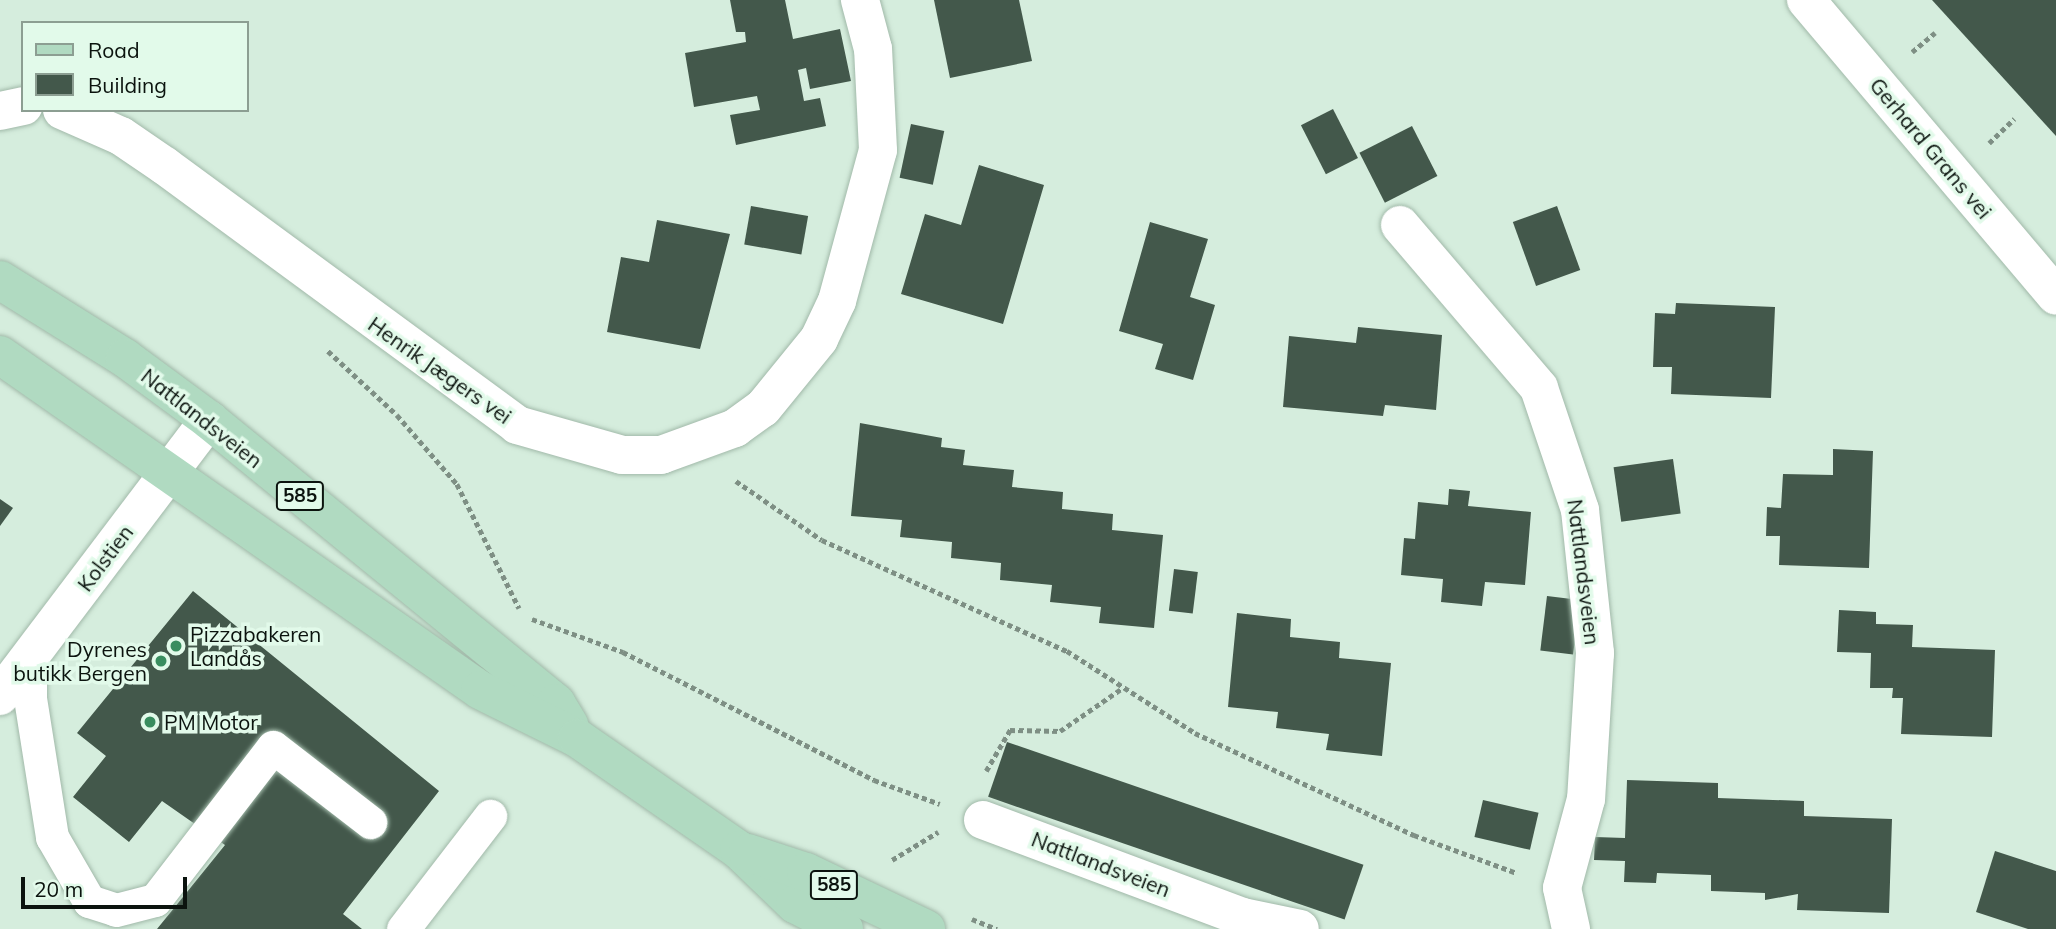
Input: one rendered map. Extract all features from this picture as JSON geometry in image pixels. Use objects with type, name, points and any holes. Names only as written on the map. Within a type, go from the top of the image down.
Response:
[{"type":"main road","name":"Nattlandsveien","points":[[0,280],[125,358],[209,420],[555,703],[578,738]]},
{"type":"main road","name":"Nattlandsveien","points":[[0,355],[480,690],[578,738],[739,850],[795,904],[844,929]]},
{"type":"main road","name":"Nattlandsveien","points":[[739,850],[806,872],[926,929]]},
{"type":"street","name":"Henrik Jægers vei","points":[[67,112],[121,136],[165,166],[517,425],[622,456],[662,456],[735,428],[763,408],[819,339],[837,300],[878,150],[873,49],[860,0]]},
{"type":"street","name":"Gerhard Grans vei","points":[[1806,0],[2056,296]]},
{"type":"street","points":[[0,111],[21,106]]},
{"type":"street","name":"Nattlandsveien","points":[[1400,225],[1539,388],[1580,510],[1595,653],[1586,799],[1562,888],[1571,929]]},
{"type":"street","name":"Kolstien","points":[[0,696],[209,420]]},
{"type":"street","name":"Nattlandsveien","points":[[983,820],[1243,917],[1300,929]]},
{"type":"lane","points":[[30,656],[30,698],[52,837],[92,915],[155,900],[273,747],[370,822]]},
{"type":"lane","points":[[402,929],[489,816]]},
{"type":"path","points":[[323,346],[397,415],[457,484],[523,617],[551,622],[623,652],[874,780],[983,820]]},
{"type":"path","points":[[687,446],[821,540],[1067,651],[1121,689],[1195,733],[1463,853],[1523,876]]},
{"type":"path","points":[[983,820],[983,775],[1010,730],[1060,731],[1121,689]]},
{"type":"path","points":[[887,863],[926,836],[983,820]]},
{"type":"building","points":[[730,0],[785,0],[793,39],[840,29],[851,81],[810,89],[806,68],[798,70],[804,101],[820,98],[826,126],[736,145],[730,115],[760,110],[757,96],[694,107],[685,53],[746,42],[745,32],[736,32]]},
{"type":"building","points":[[934,0],[1019,0],[1032,61],[950,78]]},
{"type":"building","points":[[1932,0],[2056,0],[2056,136]]},
{"type":"building","points":[[1333,109],[1358,158],[1326,174],[1301,125]]},
{"type":"building","points":[[911,124],[944,131],[933,185],[900,178]]},
{"type":"building","points":[[1412,126],[1437,176],[1385,203],[1359,153]]},
{"type":"building","points":[[979,165],[1044,185],[1003,324],[901,294],[925,214],[961,225]]},
{"type":"building","points":[[751,206],[808,216],[801,254],[744,244]]},
{"type":"building","points":[[1557,206],[1580,270],[1536,286],[1513,222]]},
{"type":"building","points":[[657,220],[730,234],[700,349],[607,332],[621,257],[649,262]]},
{"type":"building","points":[[1150,222],[1208,239],[1190,297],[1215,305],[1193,380],[1155,369],[1163,344],[1119,331]]},
{"type":"building","points":[[1676,303],[1775,307],[1771,398],[1671,394],[1672,367],[1653,367],[1655,313],[1675,314]]},
{"type":"building","points":[[1358,327],[1442,335],[1436,410],[1385,405],[1383,416],[1283,407],[1289,336],[1356,343]]},
{"type":"building","points":[[860,423],[942,438],[941,447],[965,450],[963,465],[1014,470],[1012,487],[1063,492],[1062,509],[1113,514],[1112,530],[1163,535],[1154,628],[1099,623],[1101,607],[1050,602],[1052,585],[1000,580],[1001,563],[951,558],[952,542],[900,537],[902,520],[851,516]]},
{"type":"building","points":[[1833,449],[1873,451],[1869,568],[1779,565],[1780,536],[1766,536],[1767,507],[1781,508],[1783,474],[1833,475]]},
{"type":"building","points":[[1673,459],[1681,513],[1621,522],[1614,467]]},
{"type":"building","points":[[1449,489],[1470,491],[1468,506],[1531,512],[1525,585],[1485,582],[1482,606],[1441,602],[1443,579],[1401,575],[1404,538],[1415,539],[1418,502],[1448,505]]},
{"type":"building","points":[[0,499],[13,508],[0,526]]},
{"type":"building","points":[[1174,569],[1198,572],[1193,614],[1169,611]]},
{"type":"building","points":[[193,591],[439,791],[343,914],[362,929],[157,929],[225,845],[162,801],[129,842],[73,797],[106,756],[77,733]]},
{"type":"building","points":[[1547,596],[1580,600],[1573,655],[1540,651]]},
{"type":"building","points":[[1839,610],[1876,612],[1876,624],[1913,625],[1912,647],[1995,650],[1992,737],[1901,734],[1903,698],[1892,698],[1893,688],[1870,688],[1871,653],[1837,652]]},
{"type":"building","points":[[1237,613],[1291,619],[1290,637],[1340,642],[1339,658],[1391,663],[1382,756],[1326,750],[1329,734],[1276,728],[1278,712],[1228,707]]},
{"type":"building","points":[[1007,742],[1363,865],[1345,920],[988,797]]},
{"type":"building","points":[[1627,780],[1718,783],[1718,798],[1804,801],[1804,816],[1892,819],[1889,913],[1797,910],[1798,894],[1765,900],[1765,893],[1711,891],[1711,875],[1657,873],[1656,883],[1624,882],[1625,861],[1594,860],[1595,837],[1625,838]]},
{"type":"building","points":[[1483,800],[1539,813],[1530,850],[1474,837]]},
{"type":"building","points":[[1995,851],[2056,871],[2056,929],[2028,929],[1976,912]]},
{"type":"place","name":"Pizzabakeren Landås","points":[[176,646]]},
{"type":"place","name":"Dyrenes butikk Bergen","points":[[161,661]]},
{"type":"place","name":"PM Motor","points":[[150,722]]}]
